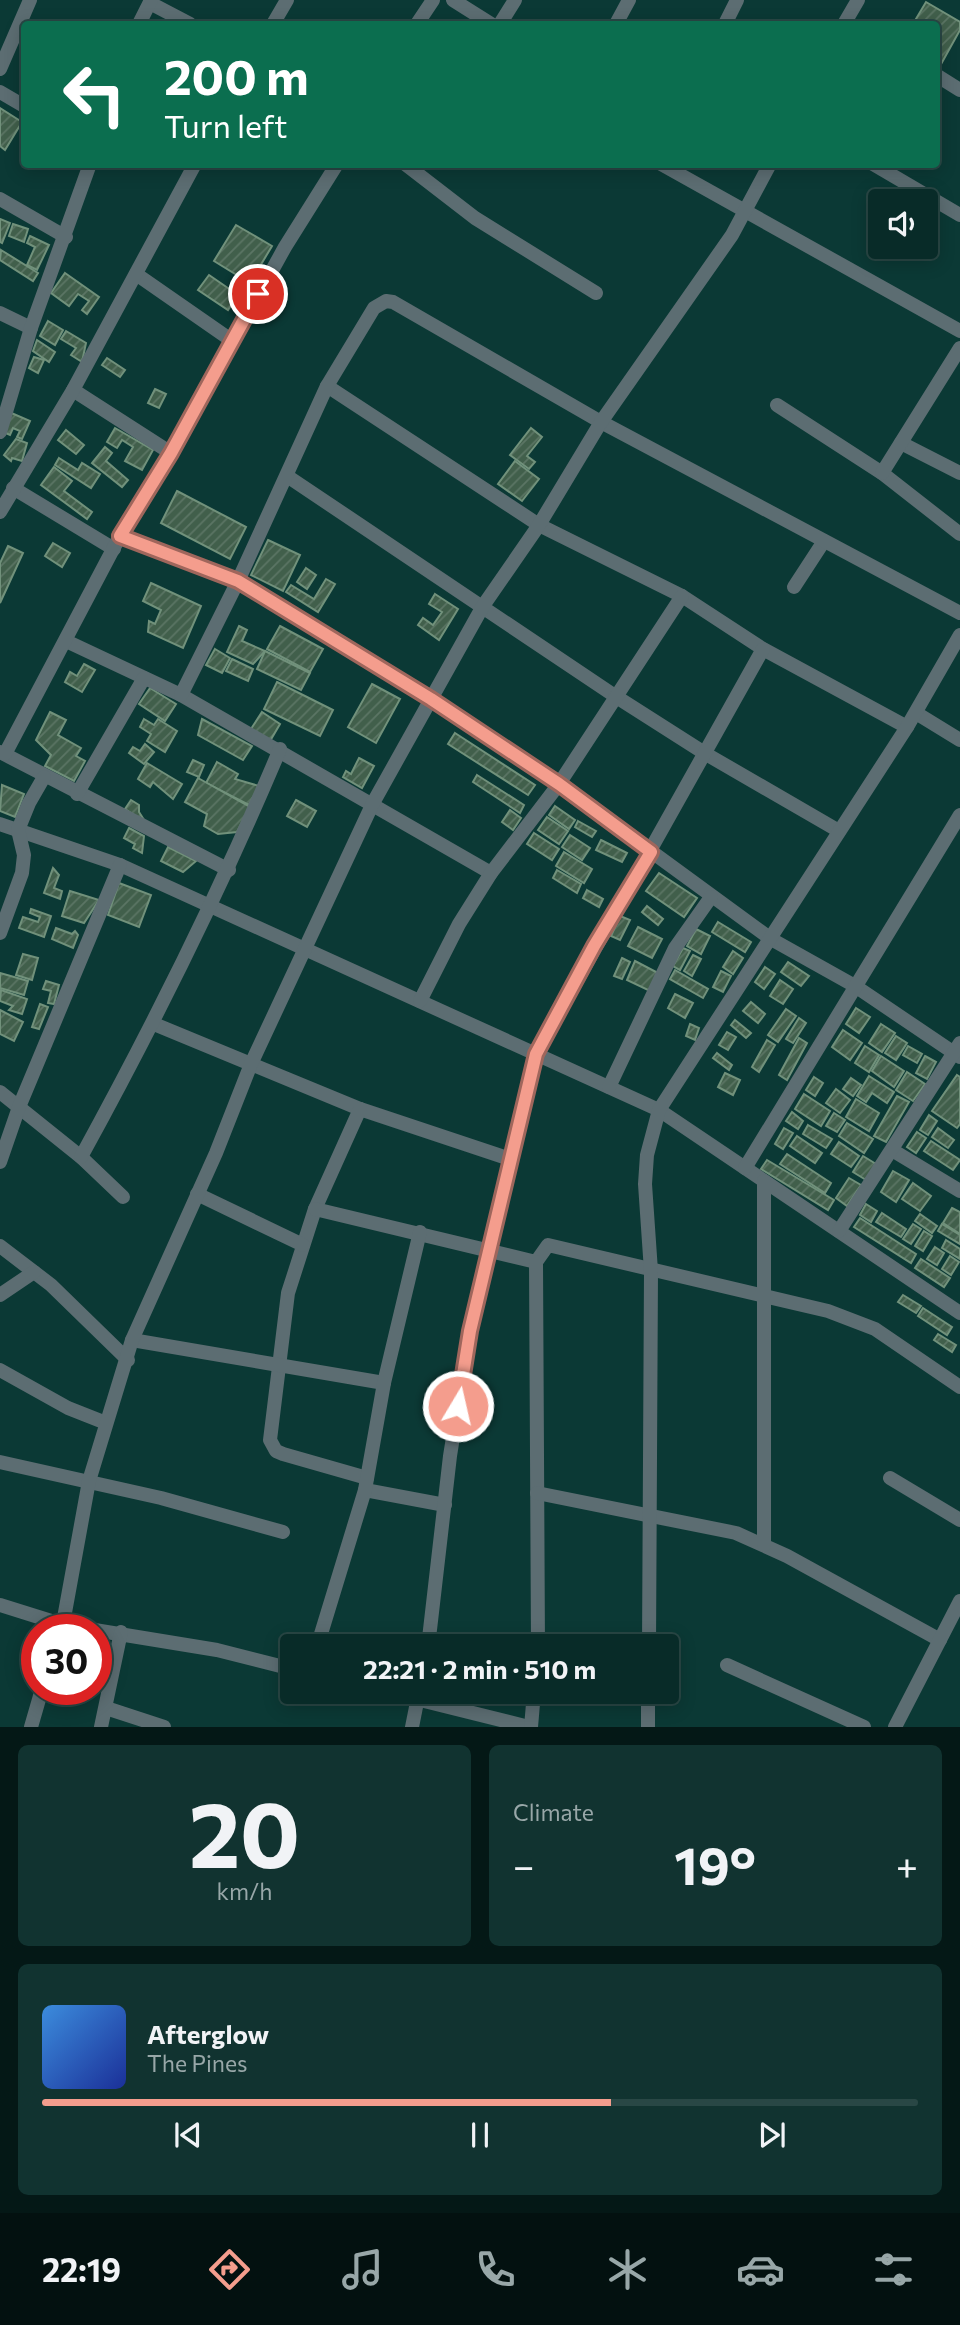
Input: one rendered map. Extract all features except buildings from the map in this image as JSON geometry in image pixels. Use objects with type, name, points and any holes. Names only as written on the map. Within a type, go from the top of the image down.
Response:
[{"type":"street","points":[[0,69],[30,0]]},
{"type":"street","points":[[275,21],[287,0]]},
{"type":"street","points":[[419,21],[433,0]]},
{"type":"street","points":[[453,0],[487,21]]},
{"type":"street","points":[[502,21],[515,0]]},
{"type":"street","points":[[618,21],[629,0]]},
{"type":"street","points":[[726,21],[737,0]]},
{"type":"street","points":[[850,21],[858,0]]},
{"type":"street","points":[[140,21],[150,2],[185,21]]},
{"type":"street","points":[[940,78],[960,90]]},
{"type":"street","points":[[0,92],[21,104]]},
{"type":"street","points":[[1,425],[31,328],[89,168]]},
{"type":"street","points":[[0,512],[74,390],[193,168]]},
{"type":"street","points":[[229,870],[2,753],[66,641],[117,543],[171,453],[231,340],[335,168]]},
{"type":"street","points":[[410,168],[475,218],[596,293]]},
{"type":"street","points":[[668,168],[960,331]]},
{"type":"street","points":[[65,1614],[89,1481],[132,1340],[251,1064],[373,803],[483,606],[539,525],[601,422],[746,211],[768,168]]},
{"type":"street","points":[[880,168],[960,215]]},
{"type":"street","points":[[0,199],[66,237]]},
{"type":"street","points":[[136,274],[231,340]]},
{"type":"street","points":[[181,695],[238,581],[327,386],[374,307],[386,301],[393,302],[601,422],[960,613]]},
{"type":"street","points":[[0,313],[31,328]]},
{"type":"street","points":[[882,472],[960,348]]},
{"type":"street","points":[[327,386],[539,525],[682,596],[763,649],[907,727]]},
{"type":"street","points":[[74,390],[171,453]]},
{"type":"street","points":[[777,405],[882,472],[960,534]]},
{"type":"street","points":[[901,443],[960,472]]},
{"type":"street","points":[[287,476],[615,696],[706,754],[839,831]]},
{"type":"street","points":[[13,488],[117,543],[238,581],[431,699],[559,784],[771,939],[855,986],[958,1051],[839,1231]]},
{"type":"street","points":[[794,587],[824,541]]},
{"type":"street","points":[[420,1002],[459,924],[491,873],[559,784],[682,596]]},
{"type":"street","points":[[649,1634],[651,1271],[645,1184],[647,1155],[659,1110],[916,713],[960,635]]},
{"type":"street","points":[[66,641],[181,695],[280,749],[491,873]]},
{"type":"street","points":[[430,1634],[470,1331],[536,1054],[594,946],[651,852],[763,649]]},
{"type":"street","points":[[77,794],[144,678]]},
{"type":"street","points":[[916,713],[960,740]]},
{"type":"street","points":[[81,1157],[154,1024],[229,870],[280,749]]},
{"type":"street","points":[[0,933],[22,873],[24,855],[18,830],[44,777]]},
{"type":"street","points":[[745,1168],[960,815]]},
{"type":"street","points":[[0,824],[120,866],[659,1110],[960,1313]]},
{"type":"street","points":[[0,1161],[19,1107],[120,866]]},
{"type":"street","points":[[609,1087],[675,948],[712,897]]},
{"type":"street","points":[[154,1024],[360,1109],[510,1159]]},
{"type":"street","points":[[0,1092],[81,1157],[122,1197]]},
{"type":"street","points":[[360,1109],[315,1209],[303,1245],[282,1327],[281,1366],[270,1434],[271,1445],[283,1454],[366,1484],[445,1505]]},
{"type":"street","points":[[892,1150],[960,1191]]},
{"type":"street","points":[[764,1181],[764,1545]]},
{"type":"street","points":[[197,1194],[303,1245]]},
{"type":"street","points":[[315,1209],[536,1262]]},
{"type":"street","points":[[321,1634],[366,1484],[384,1383],[420,1233]]},
{"type":"street","points":[[538,1634],[536,1262],[548,1245],[828,1311],[875,1329],[960,1387]]},
{"type":"street","points":[[0,1246],[34,1272],[128,1360]]},
{"type":"street","points":[[0,1295],[34,1272]]},
{"type":"street","points":[[132,1340],[384,1383]]},
{"type":"street","points":[[0,1370],[68,1408],[106,1423]]},
{"type":"street","points":[[0,1462],[89,1481],[283,1532]]},
{"type":"street","points":[[890,1478],[960,1520]]},
{"type":"street","points":[[537,1493],[736,1533],[764,1545],[940,1640]]},
{"type":"street","points":[[895,1727],[960,1601]]},
{"type":"street","points":[[0,1605],[26,1614]]},
{"type":"street","points":[[112,1631],[217,1650],[280,1666]]},
{"type":"street","points":[[101,1727],[121,1632]]},
{"type":"street","points":[[727,1665],[864,1727]]},
{"type":"street","points":[[412,1727],[416,1704]]},
{"type":"street","points":[[447,1704],[530,1727],[533,1704]]},
{"type":"street","points":[[648,1704],[648,1727]]},
{"type":"street","points":[[30,1727],[37,1705]]},
{"type":"street","points":[[106,1708],[164,1727]]},
{"type":"route","points":[[258,294],[171,453],[120,536],[238,581],[431,699],[559,784],[651,852],[594,946],[536,1054],[470,1331],[458,1406]]}]
